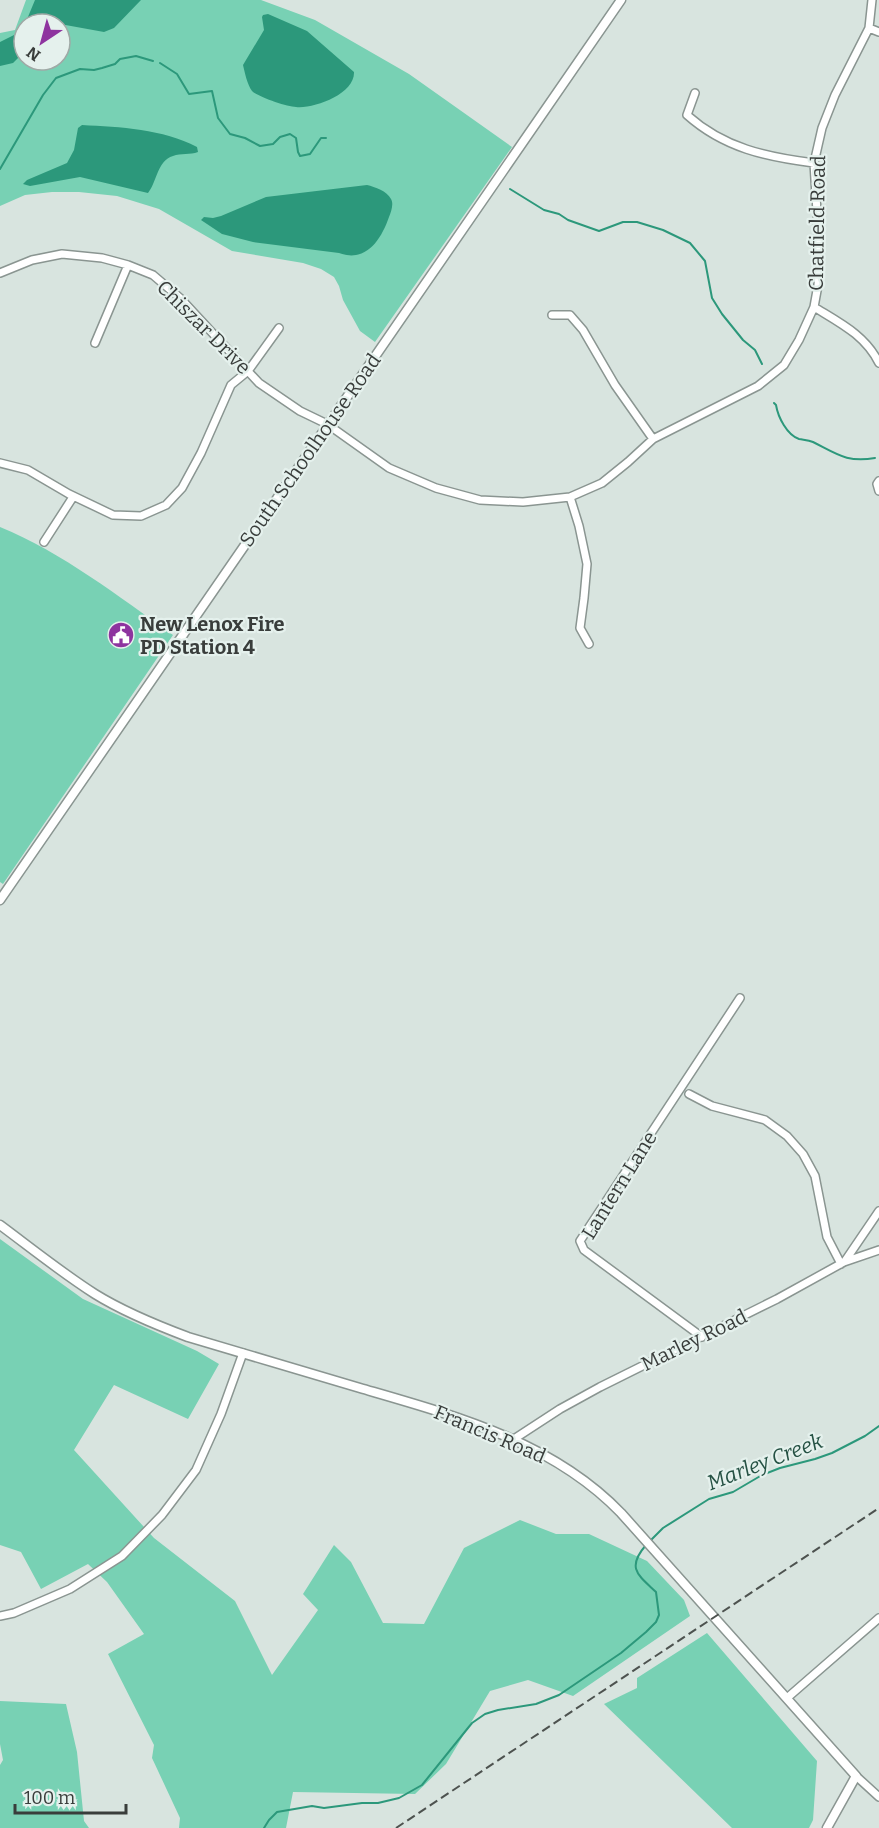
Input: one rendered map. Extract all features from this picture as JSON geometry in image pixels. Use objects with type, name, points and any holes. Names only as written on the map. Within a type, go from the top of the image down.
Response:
[{"type":"street","name":"South Schoolhouse Road","points":[[0,900],[621,0]]},
{"type":"street","name":"Chatfield Road","points":[[327,424],[389,468],[436,488],[480,500],[523,502],[570,497],[602,483],[653,439],[758,386],[784,365],[799,340],[814,307],[820,261],[814,163],[822,128],[835,95],[869,28],[872,0]]},
{"type":"street","points":[[869,28],[879,32]]},
{"type":"street","points":[[695,93],[687,115],[700,127],[723,141],[782,159],[814,163]]},
{"type":"street","name":"Chiszar Drive","points":[[0,273],[32,260],[62,254],[102,258],[153,275],[180,298],[259,383],[300,411],[327,424]]},
{"type":"street","points":[[95,343],[128,265]]},
{"type":"street","points":[[814,307],[859,335],[879,363]]},
{"type":"street","points":[[552,315],[570,315],[583,330],[615,385],[653,439]]},
{"type":"street","points":[[0,463],[28,470],[113,515],[141,516],[166,505],[182,488],[201,453],[231,385],[248,371],[279,328]]},
{"type":"street","points":[[879,481],[877,484],[879,491]]},
{"type":"street","points":[[44,542],[74,496]]},
{"type":"street","points":[[570,497],[579,526],[586,564],[580,628],[589,644]]},
{"type":"street","name":"Lantern Lane","points":[[702,1336],[584,1250],[580,1241],[740,998]]},
{"type":"street","points":[[689,1094],[712,1106],[765,1120],[803,1154],[815,1176],[827,1237],[842,1263],[879,1211]]},
{"type":"street","name":"Francis Road","points":[[0,1225],[78,1282],[124,1310],[188,1337],[444,1412],[514,1439],[576,1474],[614,1506],[634,1527],[856,1776],[879,1797]]},
{"type":"street","name":"Marley Road","points":[[514,1439],[560,1409],[600,1387],[842,1263],[879,1250]]},
{"type":"street","points":[[0,1616],[14,1613],[70,1589],[122,1556],[162,1515],[196,1470],[221,1414],[243,1353]]},
{"type":"street","points":[[787,1698],[879,1618]]},
{"type":"street","points":[[827,1828],[856,1776]]},
{"type":"shaded area","points":[[26,0],[261,0],[315,20],[409,74],[512,147],[375,342],[360,331],[343,300],[334,277],[321,269],[303,263],[232,251],[159,209],[117,196],[79,192],[25,195],[0,206],[0,33],[12,31],[12,72],[72,72],[72,12],[22,12]]},
{"type":"shaded area","points":[[35,0],[141,0],[114,28],[104,32],[72,26],[72,12],[30,12]]},
{"type":"shaded area","points":[[268,14],[307,31],[354,72],[353,80],[348,87],[323,103],[304,107],[280,104],[252,91],[243,65],[264,30],[262,17]]},
{"type":"shaded area","points":[[12,36],[12,63],[0,66],[0,42]]},
{"type":"shaded area","points":[[82,125],[126,128],[170,136],[197,147],[198,152],[176,155],[164,162],[148,193],[80,177],[30,186],[23,184],[27,180],[67,163],[74,150],[78,128]]},
{"type":"shaded area","points":[[367,185],[387,194],[392,201],[392,208],[386,226],[377,241],[365,252],[357,255],[253,242],[222,234],[201,220],[204,217],[221,216],[266,197]]},
{"type":"shaded area","points":[[0,527],[68,562],[173,635],[3,884],[0,882]]},
{"type":"shaded area","points":[[0,1239],[83,1299],[197,1351],[219,1364],[188,1419],[114,1385],[74,1450],[154,1538],[235,1601],[272,1675],[318,1610],[303,1594],[334,1545],[351,1562],[383,1623],[424,1624],[464,1548],[520,1520],[556,1534],[589,1534],[647,1561],[684,1600],[690,1616],[573,1696],[528,1680],[490,1691],[446,1764],[415,1794],[293,1792],[286,1828],[179,1828],[180,1818],[152,1758],[154,1745],[108,1654],[144,1634],[107,1582],[88,1564],[41,1589],[21,1552],[0,1545]]},
{"type":"shaded area","points":[[707,1633],[817,1761],[813,1820],[809,1828],[732,1828],[604,1704],[637,1688],[637,1678]]},
{"type":"shaded area","points":[[0,1701],[66,1704],[77,1752],[84,1821],[89,1828],[0,1828],[0,1765],[3,1760],[0,1744]]},
{"type":"waterway","points":[[0,169],[43,95],[56,78],[80,69],[102,68],[115,64],[120,59],[136,56],[153,61]]},
{"type":"waterway","points":[[160,63],[177,74],[189,94],[212,91],[218,118],[230,134],[245,138],[260,146],[273,144],[280,137],[290,134],[296,138],[300,156],[310,154],[321,138],[326,138]]},
{"type":"waterway","points":[[510,189],[544,210],[599,231],[623,222],[637,222],[663,230],[690,243],[705,261],[712,298],[743,340],[755,350],[762,364]]},
{"type":"waterway","points":[[774,403],[784,425],[795,437],[813,442],[849,458],[875,458]]},
{"type":"waterway","name":"Marley Creek","points":[[650,1541],[663,1528],[709,1499],[733,1492],[762,1475],[780,1468],[832,1453],[879,1426]]},
{"type":"waterway","name":"Marley Creek","points":[[264,1828],[277,1812],[312,1806],[324,1808],[378,1803],[399,1798],[422,1785],[472,1723],[485,1714],[536,1704],[559,1695],[621,1653],[646,1632],[656,1622],[659,1615],[656,1592],[637,1571],[637,1560],[646,1545]]},
{"type":"railway","points":[[396,1828],[879,1508]]},
{"type":"place","name":"New Lenox Fire PD Station 4","points":[[121,635]]}]
